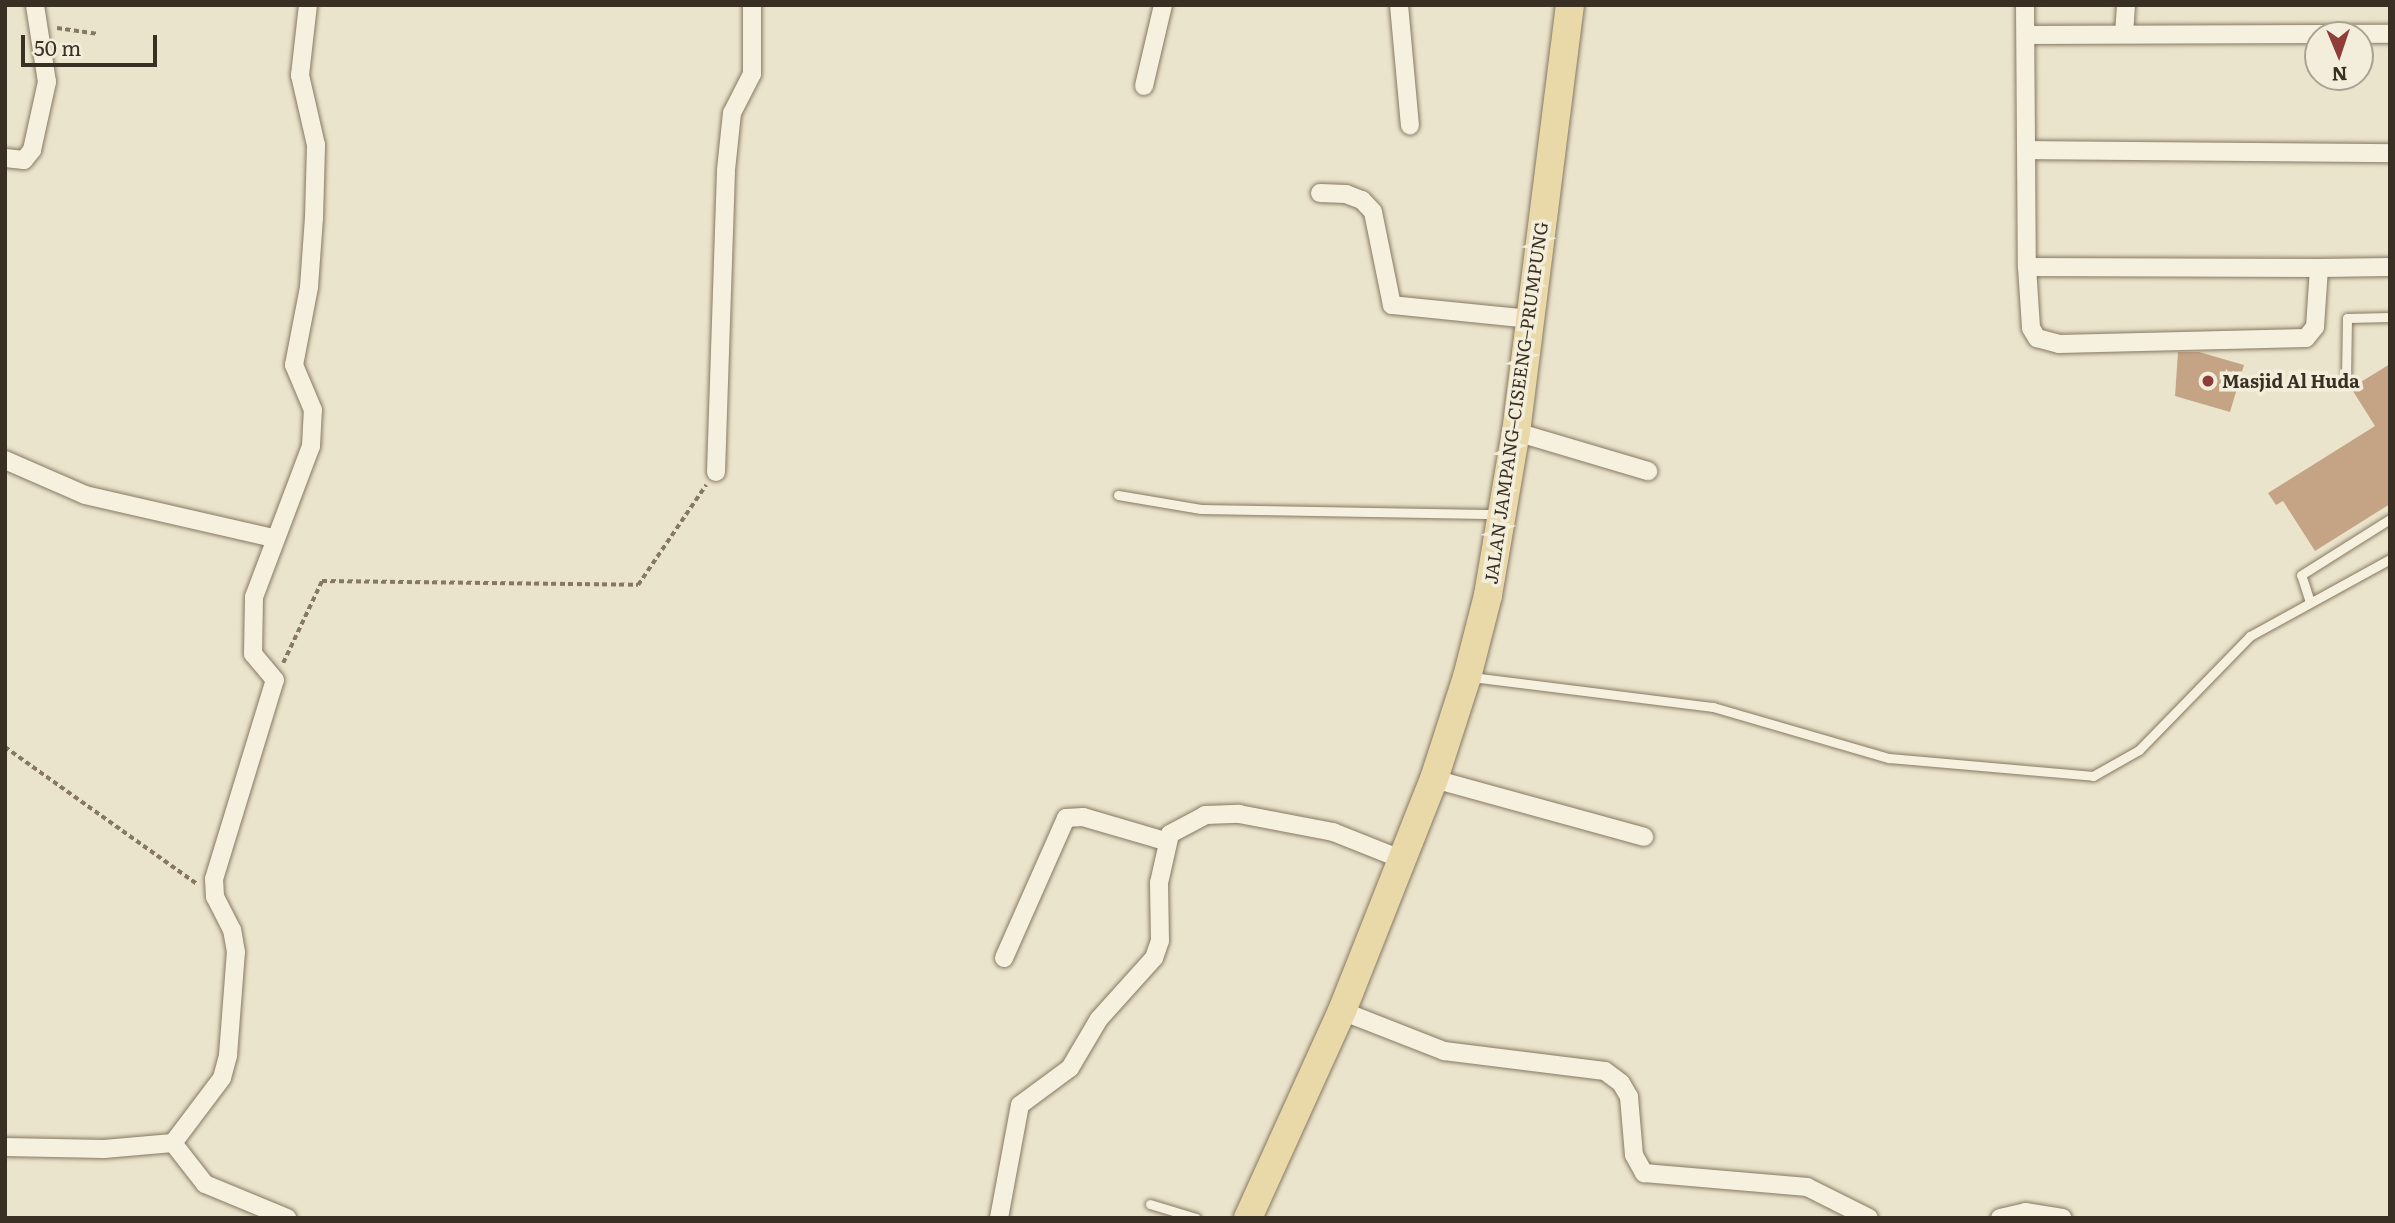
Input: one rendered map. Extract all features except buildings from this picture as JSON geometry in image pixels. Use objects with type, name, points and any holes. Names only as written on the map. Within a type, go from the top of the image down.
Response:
[{"type":"main road","name":"JALAN JAMPANG–CISEENG–PRUMPUNG","points":[[1248,1218],[1342,1011],[1434,779],[1467,677],[1502,514],[1516,432],[1570,5]]},
{"type":"street","points":[[5,158],[24,160],[32,150],[47,82],[35,5]]},
{"type":"street","points":[[5,1147],[104,1149],[173,1143],[222,1078],[228,1055],[236,952],[232,930],[215,897],[214,879],[275,680],[253,654],[254,597],[273,538],[311,446],[313,410],[294,365],[309,287],[314,218],[316,145],[300,75],[308,5]]},
{"type":"street","points":[[716,472],[726,170],[732,113],[752,74],[752,5]]},
{"type":"street","points":[[1144,86],[1163,5]]},
{"type":"street","points":[[1399,5],[1410,126]]},
{"type":"street","points":[[2025,5],[2027,267],[2031,328],[2037,338],[2059,344],[2306,338],[2315,327],[2319,268]]},
{"type":"street","points":[[2124,34],[2126,5]]},
{"type":"street","points":[[2026,35],[2390,34]]},
{"type":"street","points":[[2026,150],[2390,153]]},
{"type":"street","points":[[1320,192],[1346,194],[1363,201],[1373,212],[1392,305],[1531,319]]},
{"type":"street","points":[[2027,267],[2390,267]]},
{"type":"street","points":[[1516,432],[1648,471]]},
{"type":"street","points":[[5,460],[85,495],[273,538]]},
{"type":"street","points":[[1434,779],[1644,837]]},
{"type":"street","points":[[999,1218],[1020,1105],[1070,1068],[1099,1019],[1154,958],[1160,941],[1158,883],[1165,841],[1170,834],[1205,815],[1239,814],[1333,832],[1401,859]]},
{"type":"street","points":[[1004,958],[1066,818],[1083,817],[1165,841]]},
{"type":"street","points":[[1342,1011],[1444,1051],[1605,1071],[1621,1083],[1629,1097],[1634,1155],[1644,1173],[1807,1187],[1869,1218]]},
{"type":"street","points":[[173,1143],[205,1184],[287,1218]]},
{"type":"street","points":[[2000,1218],[2025,1215],[2063,1218]]},
{"type":"lane","points":[[2346,380],[2347,318],[2390,317]]},
{"type":"lane","points":[[1118,495],[1201,509],[1502,514]]},
{"type":"lane","points":[[2310,602],[2301,575],[2390,519]]},
{"type":"lane","points":[[1467,677],[1713,708],[1889,758],[2093,776],[2139,750],[2250,636],[2390,559]]},
{"type":"lane","points":[[1150,1204],[1196,1218]]},
{"type":"path","points":[[39,25],[99,34]]},
{"type":"path","points":[[275,680],[322,581],[638,585],[716,472]]},
{"type":"path","points":[[5,747],[215,897]]},
{"type":"place","name":"Masjid Al Huda","points":[[2208,381]]}]
